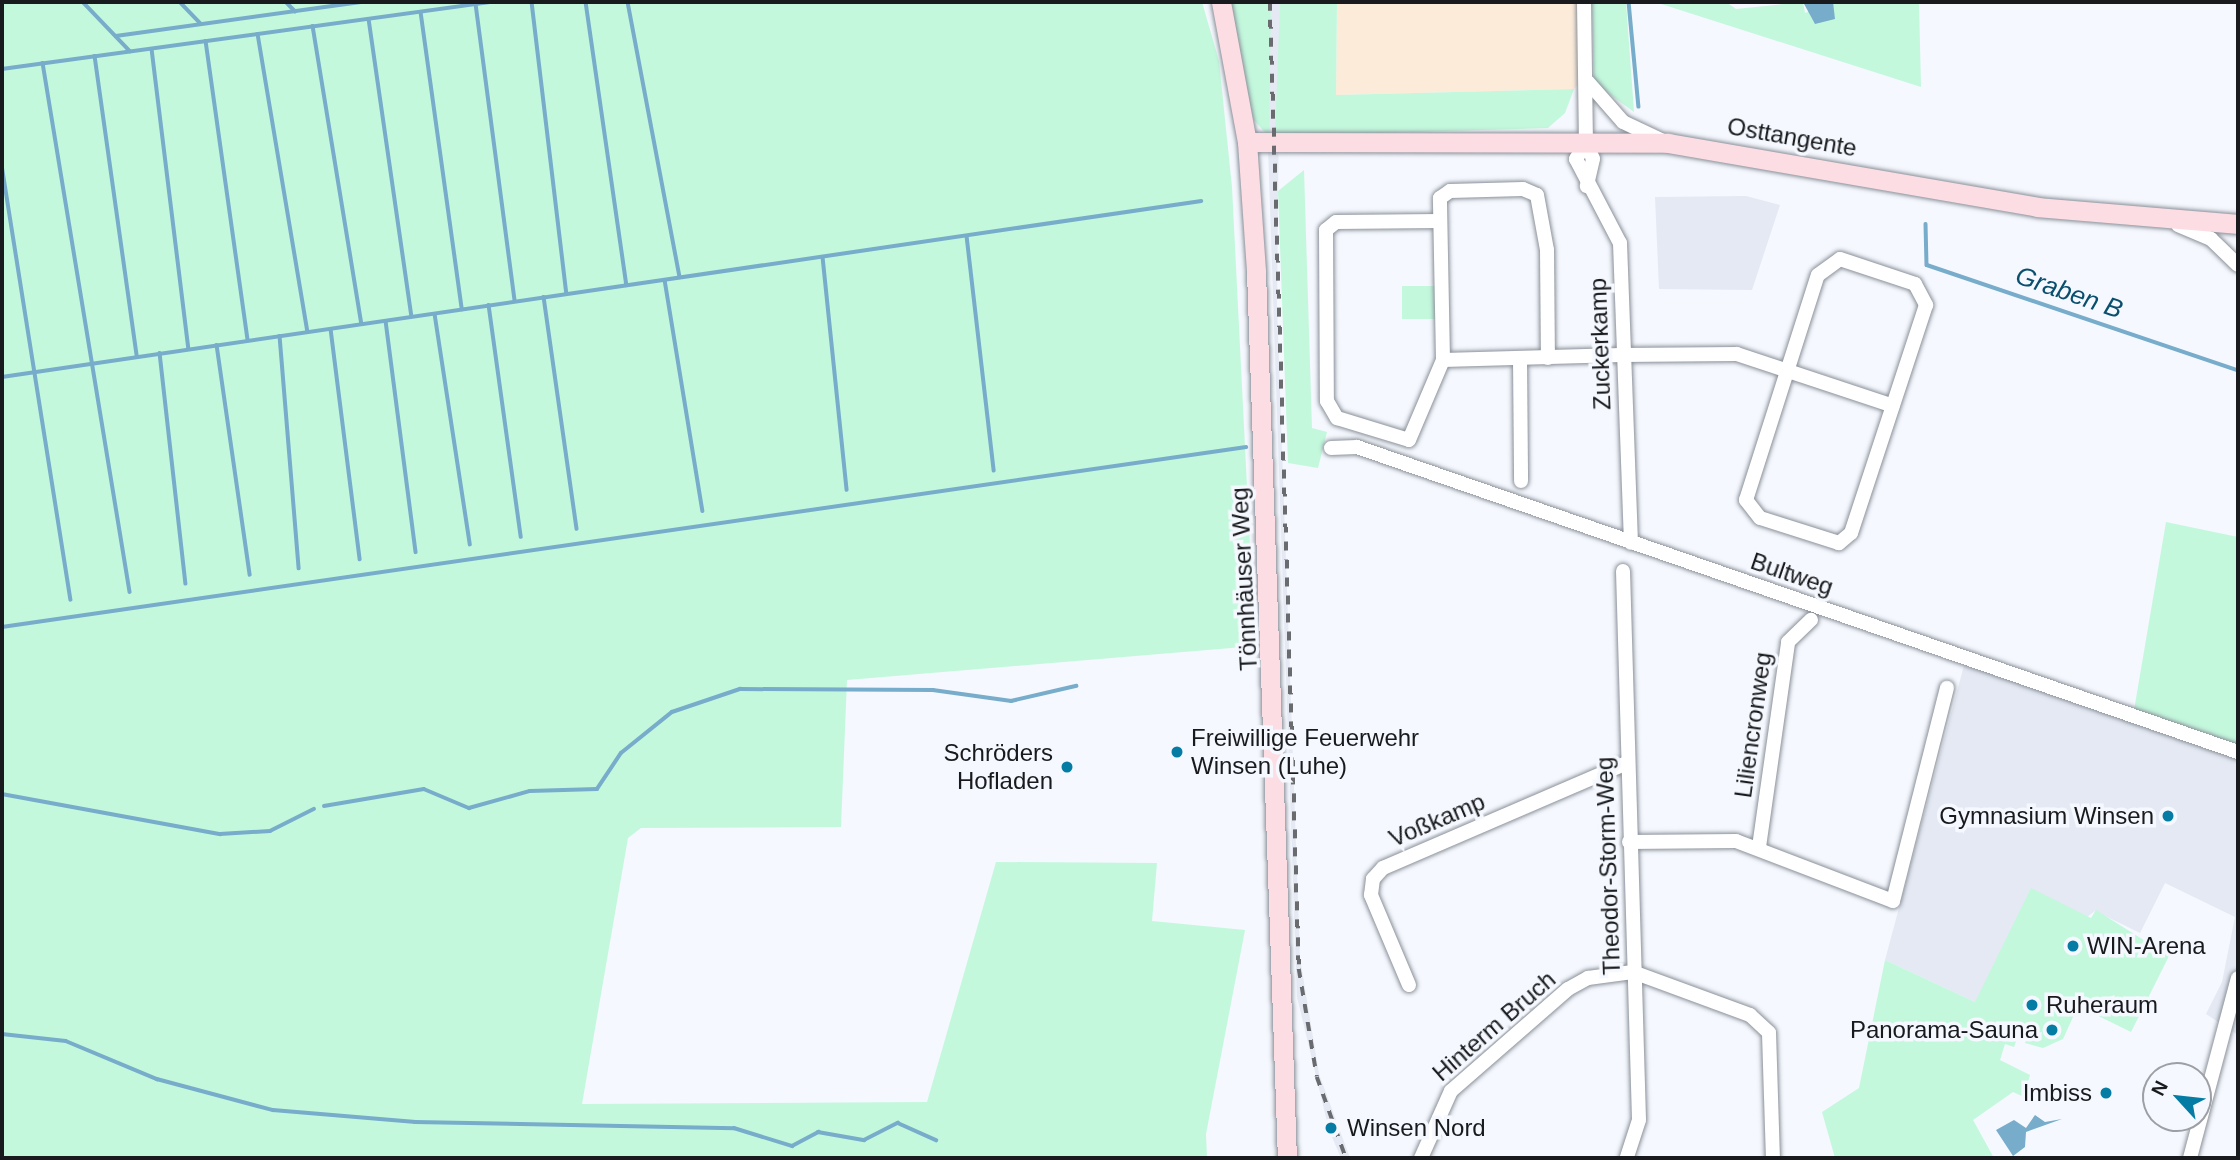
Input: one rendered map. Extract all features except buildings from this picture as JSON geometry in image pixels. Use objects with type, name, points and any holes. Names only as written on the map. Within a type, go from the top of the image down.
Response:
[{"type":"main road","name":"Tönnhäuser Weg","points":[[1221,2],[1248,151],[1272,635],[1287,1158]]},
{"type":"main road","name":"Osttangente","points":[[1248,151],[1334,146],[1668,143],[2003,202],[2167,221],[2238,224]]},
{"type":"street","name":"Zuckerkamp","points":[[1584,2],[1586,143],[1592,159],[1587,186],[1620,243],[1620,355],[1632,543]]},
{"type":"street","points":[[1586,77],[1604,107],[1668,143]]},
{"type":"street","points":[[1439,220],[1336,222],[1326,230],[1328,411],[1401,439],[1419,428],[1443,360],[1439,220],[1440,198],[1450,191],[1537,195],[1548,250],[1548,358]]},
{"type":"street","points":[[2167,221],[2211,239],[2238,265]]},
{"type":"street","points":[[1832,260],[1914,284],[1926,305],[1845,542],[1760,518],[1748,508],[1747,492],[1788,370],[1818,275],[1832,260]]},
{"type":"street","points":[[1443,360],[1737,354],[1893,406]]},
{"type":"street","points":[[1520,358],[1521,481]]},
{"type":"street","name":"Bultweg","points":[[1331,448],[1357,447],[2238,752]]},
{"type":"street","points":[[1601,532],[1628,509]]},
{"type":"street","name":"Theodor-Storm-Weg","points":[[1623,571],[1639,1120],[1627,1158]]},
{"type":"street","name":"Liliencronweg","points":[[1759,847],[1788,642],[1811,620]]},
{"type":"street","points":[[1629,842],[1725,841],[1759,847],[1893,901],[1947,688]]},
{"type":"street","name":"Voßkamp","points":[[1409,985],[1371,895],[1373,879],[1383,868],[1627,763]]},
{"type":"street","points":[[1633,971],[1750,1015],[1769,1033],[1773,1158]]},
{"type":"street","name":"Hinterm Bruch","points":[[1421,1158],[1451,1091],[1568,989],[1588,978],[1633,971]]},
{"type":"street","points":[[2190,1158],[2238,978]]},
{"type":"shaded area","points":[[1263,2],[1280,2],[1277,306],[1300,958],[1319,1074],[1350,1158],[1341,1158],[1329,1130],[1297,997]]},
{"type":"shaded area","points":[[1337,2],[1584,2],[1586,77],[1574,89],[1336,95]]},
{"type":"shaded area","points":[[1746,196],[1780,205],[1752,290],[1659,289],[1655,197]]},
{"type":"shaded area","points":[[1966,658],[2238,752],[2238,1035],[2206,1014],[2222,982],[2235,917],[2165,883],[2140,933],[2095,911],[1975,1002],[1885,960]]},
{"type":"green space","points":[[2,2],[1202,2],[1219,61],[1232,187],[1255,646],[847,680],[841,827],[641,828],[628,838],[582,1104],[927,1102],[996,862],[1157,863],[1152,921],[1245,930],[1206,1134],[1207,1158],[2,1158]]},
{"type":"green space","points":[[1229,2],[1271,2],[1269,137],[1253,119]]},
{"type":"green space","points":[[1280,2],[1337,2],[1336,95],[1574,89],[1565,113],[1548,128],[1275,136]]},
{"type":"green space","points":[[1592,2],[1626,2],[1634,112],[1594,83]]},
{"type":"green space","points":[[1655,2],[1726,2],[1736,9],[1803,2],[1805,13],[1833,2],[1919,2],[1921,87]]},
{"type":"green space","points":[[1304,170],[1312,428],[1327,432],[1318,468],[1288,463],[1278,191]]},
{"type":"green space","points":[[1402,286],[1435,286],[1435,319],[1402,319]]},
{"type":"green space","points":[[2166,522],[2238,537],[2238,752],[2133,716]]},
{"type":"green space","points":[[2031,888],[2091,918],[2096,910],[2169,956],[2131,1032],[2078,1006],[2063,1039],[2043,1048],[2025,1043],[2026,1035],[2019,1033],[2014,1047],[2005,1044],[2000,1060],[2030,1075],[2024,1097],[2013,1092],[1973,1120],[1994,1158],[1835,1158],[1822,1112],[1859,1088],[1885,960],[1975,1002]]},
{"type":"water","points":[[1803,2],[1833,2],[1835,19],[1815,24]]},
{"type":"water","points":[[2035,1115],[2045,1122],[2062,1119],[2026,1132],[2025,1147],[2013,1156],[1996,1130],[2014,1120],[2026,1128]]},
{"type":"waterway","points":[[83,2],[130,51]]},
{"type":"waterway","points":[[180,2],[201,24]]},
{"type":"waterway","points":[[286,2],[295,11]]},
{"type":"waterway","points":[[116,36],[361,2]]},
{"type":"waterway","points":[[2,69],[493,2]]},
{"type":"waterway","points":[[532,2],[567,294]]},
{"type":"waterway","points":[[586,2],[627,285]]},
{"type":"waterway","points":[[628,2],[680,277]]},
{"type":"waterway","name":"Graben B","points":[[1629,2],[1639,107]]},
{"type":"waterway","points":[[476,4],[515,300]]},
{"type":"waterway","points":[[421,12],[462,309]]},
{"type":"waterway","points":[[369,19],[412,316]]},
{"type":"waterway","points":[[313,26],[362,324]]},
{"type":"waterway","points":[[258,34],[308,332]]},
{"type":"waterway","points":[[206,41],[248,340]]},
{"type":"waterway","points":[[152,49],[189,349]]},
{"type":"waterway","points":[[95,56],[137,356]]},
{"type":"waterway","points":[[43,63],[130,592]]},
{"type":"waterway","points":[[2,165],[71,600]]},
{"type":"waterway","points":[[2,377],[1201,201]]},
{"type":"waterway","name":"Graben B","points":[[1926,224],[1927,265],[2238,370]]},
{"type":"waterway","points":[[967,236],[994,470]]},
{"type":"waterway","points":[[823,257],[847,490]]},
{"type":"waterway","points":[[665,280],[703,511]]},
{"type":"waterway","points":[[544,297],[577,529]]},
{"type":"waterway","points":[[489,305],[521,537]]},
{"type":"waterway","points":[[435,314],[470,544]]},
{"type":"waterway","points":[[386,321],[416,552]]},
{"type":"waterway","points":[[331,329],[360,559]]},
{"type":"waterway","points":[[280,336],[299,568]]},
{"type":"waterway","points":[[217,345],[250,575]]},
{"type":"waterway","points":[[160,353],[186,584]]},
{"type":"waterway","points":[[2,627],[1246,447]]},
{"type":"waterway","points":[[324,806],[424,789],[469,808],[530,791],[597,789],[621,753],[672,712],[740,689],[933,690],[1011,701],[1076,686]]},
{"type":"waterway","points":[[2,794],[220,834],[270,831],[314,809]]},
{"type":"waterway","points":[[2,1034],[66,1041],[157,1079],[273,1110],[415,1122],[734,1128],[792,1146],[818,1132],[864,1140],[898,1123],[936,1140]]},
{"type":"railway","points":[[1270,2],[1299,969],[1317,1077],[1346,1158]]},
{"type":"place","name":"Freiwillige Feuerwehr Winsen (Luhe)","points":[[1177,752]]},
{"type":"place","name":"Schröders Hofladen","points":[[1067,767]]},
{"type":"place","name":"Gymnasium Winsen","points":[[2168,816]]},
{"type":"place","name":"WIN-Arena","points":[[2073,946]]},
{"type":"place","name":"Ruheraum","points":[[2032,1005]]},
{"type":"place","name":"Panorama-Sauna","points":[[2052,1030]]},
{"type":"place","name":"Imbiss","points":[[2106,1093]]},
{"type":"place","name":"Winsen Nord","points":[[1331,1128]]}]
